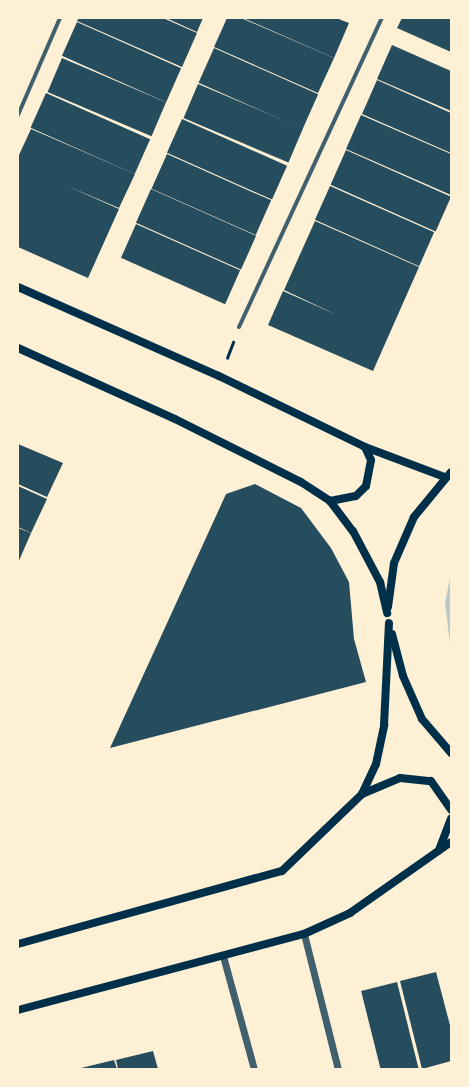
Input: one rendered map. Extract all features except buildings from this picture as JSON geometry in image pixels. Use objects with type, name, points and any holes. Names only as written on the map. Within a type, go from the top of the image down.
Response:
[{"type":"main road","points":[[18,287],[219,376],[365,447],[448,474],[414,517],[397,556],[387,613]]},
{"type":"main road","points":[[18,348],[175,419],[301,482],[330,501],[353,531],[380,582],[402,676],[422,719],[451,753]]},
{"type":"main road","points":[[330,501],[356,496],[366,486],[371,460],[365,447]]},
{"type":"main road","points":[[362,794],[376,764],[384,725],[389,623]]},
{"type":"main road","points":[[18,944],[282,871],[362,794],[400,778],[431,781],[451,810]]},
{"type":"main road","points":[[440,850],[451,818]]},
{"type":"main road","points":[[18,1010],[304,934],[350,913],[451,842]]},
{"type":"street","points":[[18,116],[60,18]]},
{"type":"street","points":[[240,327],[382,18]]},
{"type":"street","points":[[304,934],[338,1069]]},
{"type":"street","points":[[223,956],[254,1069]]},
{"type":"path","points":[[219,376],[240,327]]},
{"type":"shaded area","points":[[451,573],[451,652],[445,603]]}]
